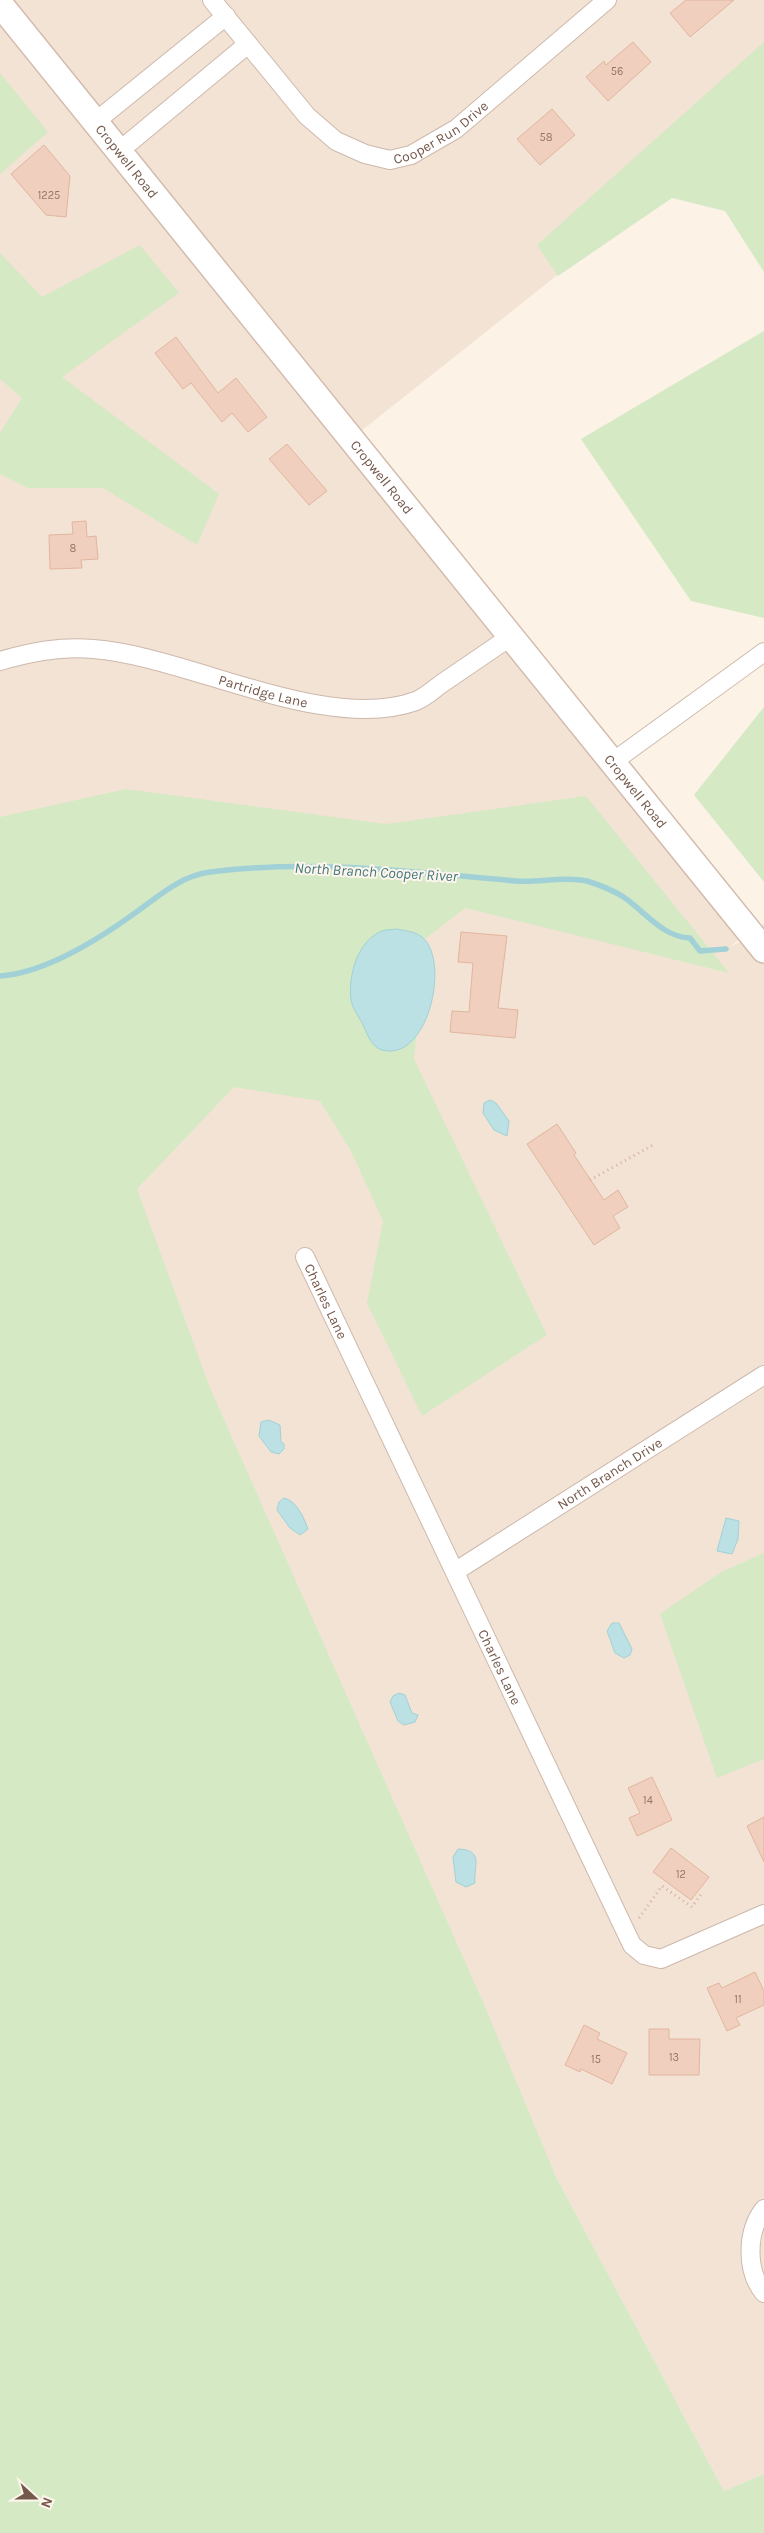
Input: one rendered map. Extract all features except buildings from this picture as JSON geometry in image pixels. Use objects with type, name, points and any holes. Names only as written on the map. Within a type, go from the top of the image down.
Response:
[{"type":"street","name":"Cooper Run Drive","points":[[212,0],[307,116],[336,141],[365,154],[390,160],[411,155],[456,128],[607,0]]},
{"type":"street","name":"Cropwell Road","points":[[0,4],[510,637],[614,761],[764,950]]},
{"type":"street","points":[[95,122],[226,16]]},
{"type":"street","points":[[118,152],[248,44]]},
{"type":"street","name":"Partridge Lane","points":[[0,661],[31,652],[94,649],[126,654],[313,704],[358,709],[396,706],[418,700],[510,637]]},
{"type":"street","points":[[614,761],[764,652]]},
{"type":"street","name":"Charles Lane","points":[[305,1257],[456,1571],[632,1945],[644,1955],[661,1959],[764,1914]]},
{"type":"street","name":"North Branch Drive","points":[[456,1571],[764,1375]]},
{"type":"street","points":[[764,2209],[753,2234],[750,2251],[758,2285],[764,2293]]},
{"type":"path","points":[[590,1180],[653,1145]]},
{"type":"path","points":[[639,1919],[662,1886],[692,1907],[702,1893]]},
{"type":"shaded area","points":[[0,0],[764,0],[764,111],[351,439],[750,932],[729,947],[740,942],[764,924],[764,2474],[724,2491],[556,2177],[0,976]]},
{"type":"green space","points":[[764,42],[764,272],[725,211],[672,198],[558,276],[537,245]]},
{"type":"green space","points":[[0,73],[48,132],[0,174]]},
{"type":"green space","points":[[140,245],[179,293],[62,377],[219,494],[197,545],[103,488],[28,488],[0,474],[0,433],[22,398],[0,379],[0,253],[42,297]]},
{"type":"green space","points":[[764,331],[764,618],[691,601],[581,439]]},
{"type":"green space","points":[[764,707],[764,882],[694,795]]},
{"type":"green space","points":[[126,789],[386,824],[586,796],[729,973],[465,908],[425,939],[414,1059],[547,1335],[422,1416],[367,1303],[383,1221],[350,1149],[320,1101],[234,1087],[137,1189],[210,1388],[483,2002],[556,2177],[724,2491],[764,2474],[764,2533],[0,2533],[0,817]]},
{"type":"green space","points":[[764,1553],[764,1759],[717,1778],[660,1614],[721,1572]]},
{"type":"water","points":[[397,929],[416,934],[425,940],[432,953],[435,970],[434,990],[422,1028],[411,1042],[398,1050],[382,1050],[371,1041],[353,1007],[350,991],[351,980],[356,960],[366,943],[382,931]]},
{"type":"water","points":[[490,1100],[496,1103],[509,1121],[507,1136],[494,1130],[483,1113],[484,1103]]},
{"type":"water","points":[[269,1420],[280,1425],[281,1442],[284,1444],[284,1449],[279,1454],[271,1452],[259,1436],[261,1422]]},
{"type":"water","points":[[284,1498],[296,1506],[308,1529],[300,1535],[290,1528],[277,1510],[279,1502]]},
{"type":"water","points":[[726,1518],[739,1521],[738,1539],[732,1554],[717,1551]]},
{"type":"water","points":[[612,1623],[619,1623],[632,1649],[630,1655],[624,1658],[615,1653],[607,1631]]},
{"type":"water","points":[[399,1693],[405,1695],[412,1713],[418,1715],[415,1722],[404,1725],[398,1721],[390,1702],[393,1696]]},
{"type":"water","points":[[458,1849],[472,1852],[476,1860],[475,1883],[466,1887],[456,1882],[453,1857]]},
{"type":"waterway","name":"North Branch Cooper River","points":[[0,976],[35,969],[71,953],[121,923],[179,882],[199,874],[248,868],[363,868],[515,881],[569,879],[587,881],[620,895],[663,929],[680,937],[690,938],[700,951],[726,949]]}]
